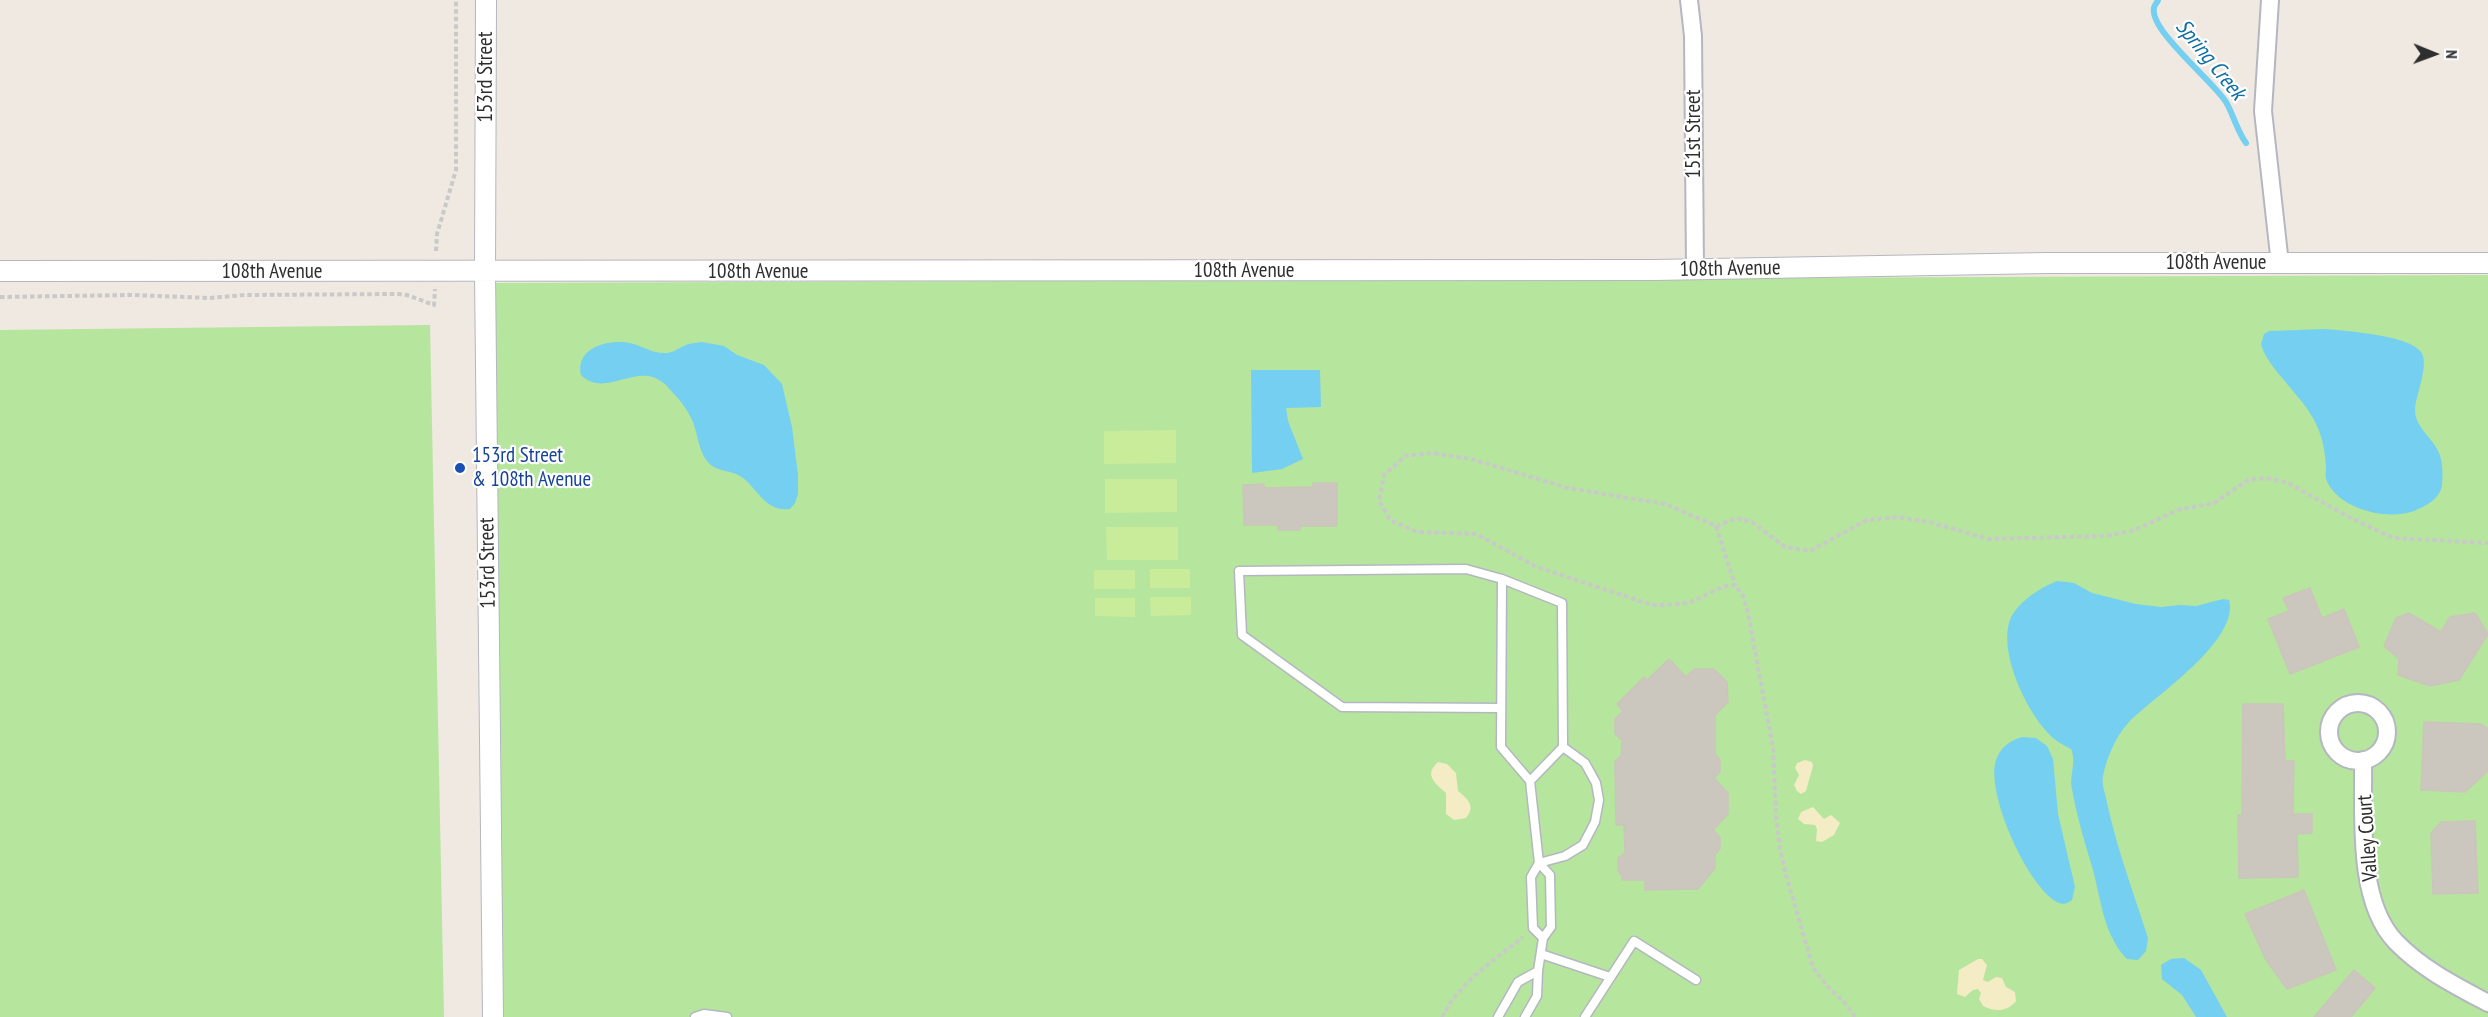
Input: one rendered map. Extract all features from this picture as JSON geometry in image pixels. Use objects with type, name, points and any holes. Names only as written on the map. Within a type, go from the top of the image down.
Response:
[{"type":"street","name":"153rd Street","points":[[486,0],[485,273],[493,1017]]},
{"type":"street","name":"151st Street","points":[[1689,0],[1694,36],[1695,269]]},
{"type":"street","points":[[2270,0],[2263,111],[2280,264]]},
{"type":"street","name":"108th Avenue","points":[[0,271],[485,273],[1695,269],[2047,263],[2488,263]]},
{"type":"street","name":"Valley Court","points":[[2363,760],[2366,872],[2377,912],[2395,942],[2437,975],[2488,1003]]},
{"type":"lane","points":[[1501,708],[1342,708],[1242,635],[1239,571],[1466,569],[1502,579],[1562,603],[1563,747],[1530,781]]},
{"type":"lane","points":[[1502,579],[1501,747],[1530,781],[1539,862],[1531,877],[1533,928],[1543,938]]},
{"type":"lane","points":[[1539,862],[1565,856],[1583,845],[1595,822],[1599,800],[1596,783],[1585,764],[1563,747]]},
{"type":"lane","points":[[1525,1017],[1537,996],[1543,938],[1551,927],[1550,874],[1539,862]]},
{"type":"lane","points":[[1586,1017],[1634,941],[1696,980]]},
{"type":"lane","points":[[1541,954],[1610,977]]},
{"type":"lane","points":[[1498,1017],[1518,982],[1538,971]]},
{"type":"lane","points":[[695,1017],[704,1014],[727,1017]]},
{"type":"path","points":[[437,234],[456,170],[456,0]]},
{"type":"path","points":[[0,297],[132,295],[210,298],[244,295],[398,294],[435,305]]},
{"type":"path","points":[[1735,585],[1728,585],[1692,601],[1672,605],[1652,605],[1537,567],[1476,534],[1417,532],[1390,520],[1379,501],[1384,475],[1405,456],[1432,453],[1471,459],[1568,488],[1665,504],[1716,526],[1737,518],[1752,522],[1785,547],[1810,551],[1867,520],[1898,517],[1929,522],[1988,539],[2104,536],[2132,531],[2178,510],[2214,503],[2248,480],[2265,478],[2286,482],[2393,538],[2488,543]]},
{"type":"path","points":[[1716,526],[1735,585],[1743,596],[1748,614],[1773,748],[1776,816],[1786,875],[1813,968],[1855,1017]]},
{"type":"path","points":[[1442,1017],[1448,1005],[1470,980],[1533,928]]},
{"type":"green space","points":[[2488,275],[2488,1017],[502,1017],[495,283]]},
{"type":"green space","points":[[430,325],[444,1017],[0,1017],[0,330]]},
{"type":"green space","points":[[1176,430],[1176,463],[1104,464],[1104,431]]},
{"type":"green space","points":[[1105,479],[1177,479],[1177,512],[1105,513]]},
{"type":"green space","points":[[1106,527],[1178,527],[1178,560],[1107,560]]},
{"type":"green space","points":[[1150,569],[1190,569],[1190,588],[1150,588]]},
{"type":"green space","points":[[1094,570],[1135,570],[1135,589],[1094,589]]},
{"type":"green space","points":[[1150,597],[1191,597],[1191,615],[1151,616]]},
{"type":"green space","points":[[1095,598],[1135,598],[1135,617],[1095,616]]},
{"type":"sand","points":[[1805,760],[1812,762],[1813,766],[1806,791],[1801,794],[1794,785],[1799,775],[1795,768],[1797,763]]},
{"type":"sand","points":[[1438,762],[1447,764],[1456,773],[1458,791],[1470,803],[1469,814],[1466,818],[1454,820],[1446,814],[1446,793],[1435,783],[1431,775]]},
{"type":"sand","points":[[1813,807],[1824,819],[1831,815],[1840,823],[1834,835],[1822,842],[1816,841],[1815,825],[1804,824],[1798,819],[1801,812]]},
{"type":"sand","points":[[1982,959],[1987,965],[1983,980],[1988,982],[1996,977],[2002,978],[2006,987],[2015,992],[2016,1001],[2009,1007],[1996,1010],[1983,1006],[1979,999],[1981,993],[1978,989],[1965,997],[1957,994],[1959,970]]},
{"type":"water","points":[[2325,329],[2391,338],[2414,346],[2421,352],[2424,365],[2415,410],[2416,416],[2420,426],[2439,453],[2442,471],[2441,490],[2428,504],[2403,514],[2364,510],[2341,498],[2326,479],[2324,451],[2317,426],[2304,404],[2271,363],[2261,344],[2264,334],[2269,331]]},
{"type":"water","points":[[702,342],[724,346],[737,355],[764,365],[782,384],[792,427],[798,475],[798,494],[790,509],[782,509],[769,504],[739,475],[711,465],[702,452],[693,422],[687,411],[662,382],[652,377],[642,376],[600,383],[590,381],[581,375],[583,358],[595,347],[604,344],[630,343],[667,353],[688,344]]},
{"type":"water","points":[[1251,370],[1320,370],[1321,407],[1286,408],[1288,421],[1303,459],[1282,469],[1252,473]]},
{"type":"water","points":[[2057,581],[2074,583],[2092,593],[2136,604],[2161,607],[2196,606],[2223,599],[2229,600],[2229,616],[2221,633],[2192,667],[2123,729],[2109,755],[2103,776],[2111,820],[2148,938],[2146,951],[2138,960],[2127,959],[2119,950],[2104,917],[2071,784],[2073,754],[2071,749],[2050,736],[2031,711],[2017,681],[2008,650],[2009,623],[2016,609],[2036,592]]},
{"type":"water","points":[[2022,737],[2036,738],[2047,746],[2053,759],[2058,814],[2075,887],[2072,900],[2063,904],[2047,894],[2023,860],[2003,816],[1997,794],[1994,775],[1996,760],[2006,745]]},
{"type":"water","points":[[2184,958],[2201,970],[2227,1017],[2196,1017],[2182,995],[2162,979],[2161,965],[2171,959]]},
{"type":"building","points":[[1313,483],[1337,483],[1337,526],[1300,526],[1300,530],[1278,530],[1278,525],[1244,525],[1243,485],[1264,484],[1264,488],[1313,487]]},
{"type":"building","points":[[2310,588],[2322,618],[2344,609],[2359,647],[2290,674],[2268,619],[2289,611],[2283,598]]},
{"type":"building","points":[[2409,613],[2441,632],[2450,617],[2475,613],[2488,634],[2459,680],[2430,686],[2398,675],[2399,659],[2384,646],[2396,618]]},
{"type":"building","points":[[1669,659],[1686,677],[1694,669],[1714,669],[1727,682],[1728,702],[1715,715],[1715,754],[1720,760],[1720,772],[1714,778],[1728,793],[1728,814],[1713,830],[1720,837],[1720,849],[1715,854],[1715,868],[1698,889],[1645,890],[1645,880],[1622,880],[1618,871],[1618,858],[1625,853],[1624,825],[1616,825],[1615,761],[1621,756],[1622,740],[1615,734],[1615,719],[1623,711],[1617,704],[1644,677],[1647,680]]},
{"type":"building","points":[[2243,704],[2283,704],[2285,761],[2294,761],[2293,814],[2312,814],[2312,833],[2297,834],[2298,877],[2239,878],[2238,815],[2242,815]]},
{"type":"building","points":[[2424,722],[2481,724],[2488,729],[2488,771],[2465,792],[2421,790]]},
{"type":"building","points":[[2475,821],[2478,893],[2433,894],[2431,833],[2441,822]]},
{"type":"building","points":[[2304,890],[2336,970],[2287,989],[2266,960],[2245,914]]},
{"type":"building","points":[[2354,970],[2375,988],[2351,1017],[2314,1017]]},
{"type":"waterway","name":"Spring Creek","points":[[2158,0],[2154,6],[2155,18],[2161,29],[2226,102],[2246,143]]},
{"type":"place","name":"153rd Street & 108th Avenue","points":[[460,468]]}]
